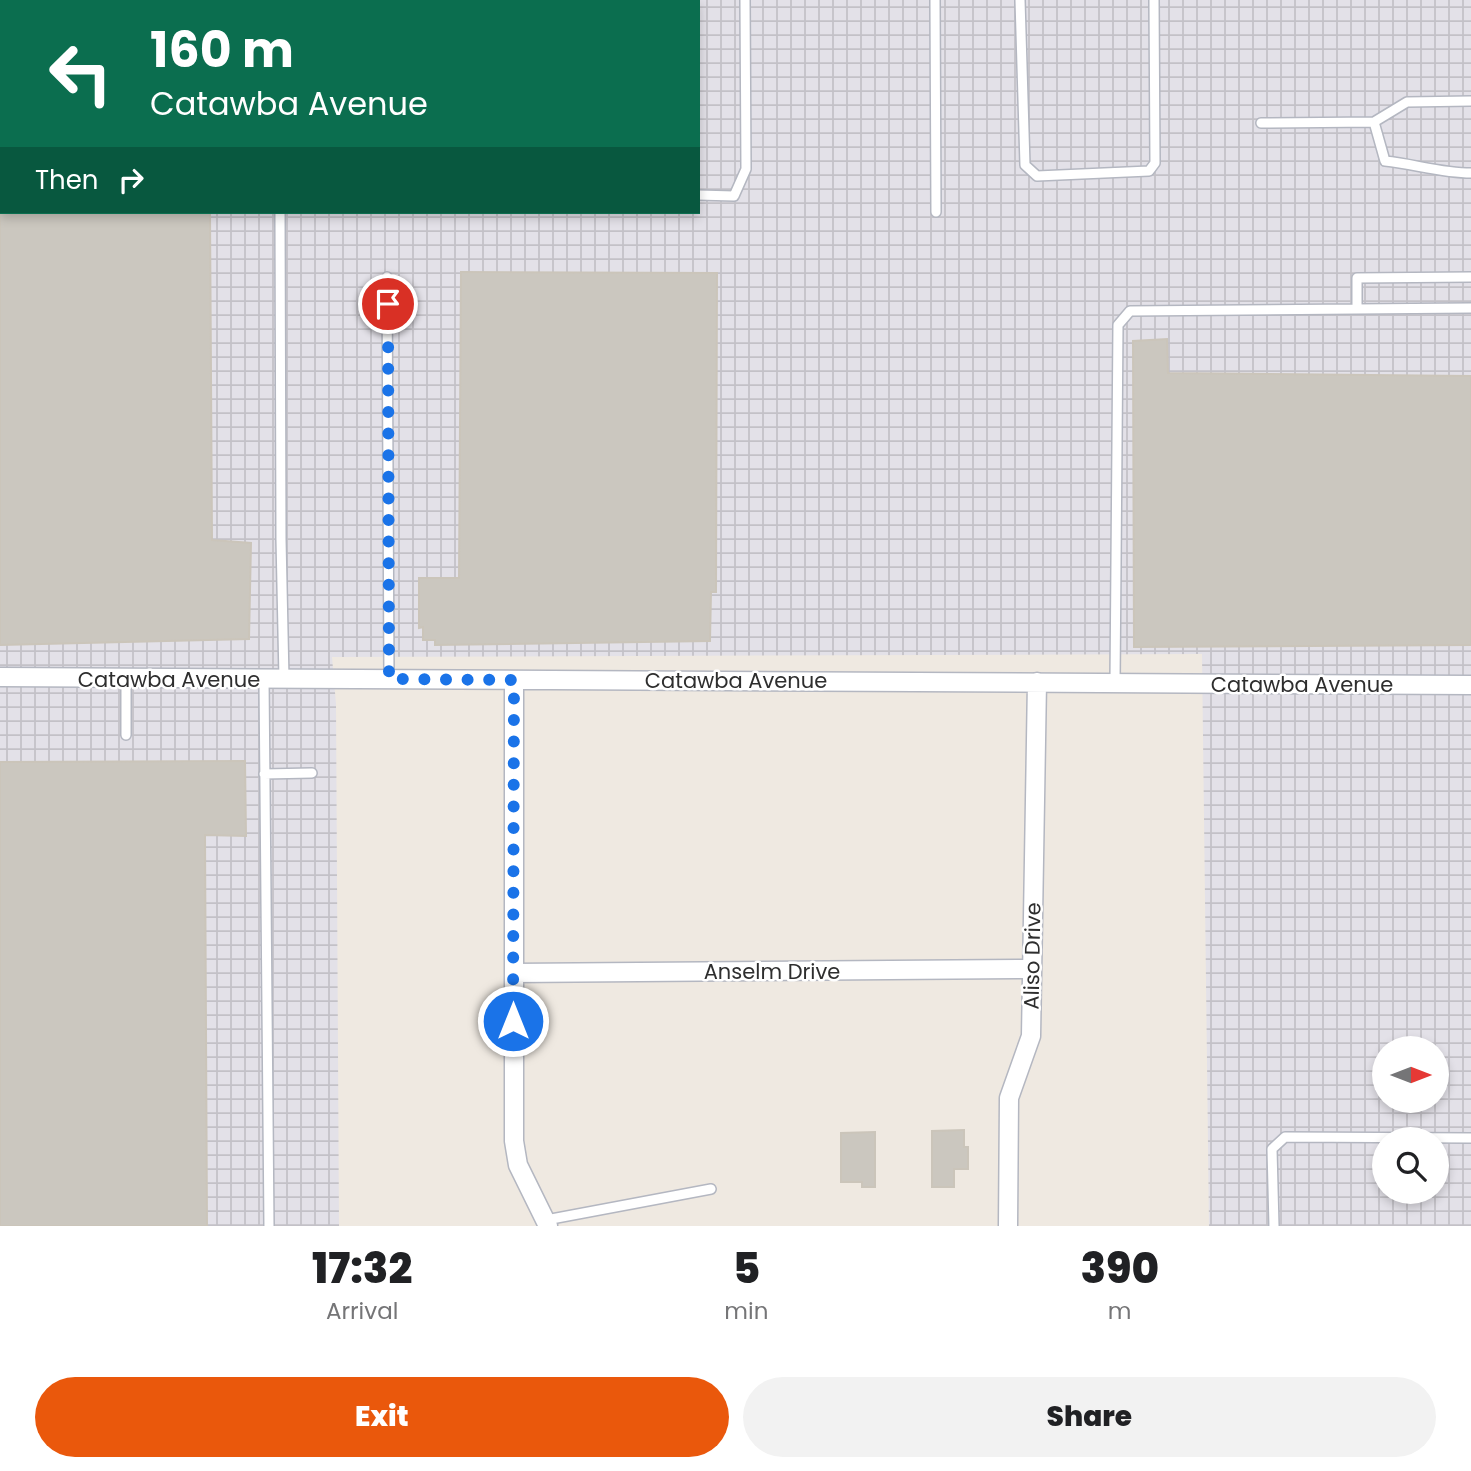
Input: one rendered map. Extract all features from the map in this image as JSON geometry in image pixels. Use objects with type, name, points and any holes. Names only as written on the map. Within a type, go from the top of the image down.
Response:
[{"type":"street","name":"Catawba Avenue","points":[[0,677],[1471,685]]},
{"type":"street","points":[[514,680],[513,1141],[518,1165],[547,1223]]},
{"type":"street","name":"Aliso Drive","points":[[1007,1226],[1009,1098],[1031,1036],[1037,682]]},
{"type":"street","name":"Anselm Drive","points":[[513,973],[1031,969]]},
{"type":"lane","points":[[700,195],[734,195],[746,169],[745,0]]},
{"type":"lane","points":[[934,0],[936,212]]},
{"type":"lane","points":[[1020,0],[1025,164],[1037,176],[1150,171],[1155,163],[1154,0]]},
{"type":"lane","points":[[1261,122],[1374,122],[1407,102],[1471,101]]},
{"type":"lane","points":[[1374,122],[1385,161],[1450,173],[1471,173]]},
{"type":"lane","points":[[280,214],[284,679]]},
{"type":"lane","points":[[387,277],[389,679]]},
{"type":"lane","points":[[1357,309],[1357,278],[1471,278]]},
{"type":"lane","points":[[1115,682],[1118,325],[1130,311],[1471,309]]},
{"type":"lane","points":[[126,678],[127,735]]},
{"type":"lane","points":[[264,679],[269,1226]]},
{"type":"lane","points":[[264,774],[312,773]]},
{"type":"lane","points":[[1274,1226],[1272,1149],[1285,1137],[1471,1138]]},
{"type":"lane","points":[[547,1223],[711,1189]]},
{"type":"shaded area","points":[[700,0],[1471,0],[1471,1226],[1209,1226],[1202,654],[332,657],[336,704],[339,1226],[0,1226],[0,214],[700,214]]},
{"type":"building","points":[[0,214],[210,214],[212,540],[251,543],[249,639],[0,645]]},
{"type":"building","points":[[461,272],[717,273],[716,592],[711,592],[710,641],[435,645],[435,640],[423,640],[423,627],[419,628],[419,578],[459,578]]},
{"type":"building","points":[[1167,339],[1168,373],[1471,376],[1471,645],[1134,647],[1133,341]]},
{"type":"building","points":[[245,761],[246,836],[205,835],[207,1226],[0,1226],[0,762]]},
{"type":"building","points":[[964,1130],[964,1147],[968,1147],[968,1169],[954,1169],[954,1187],[932,1187],[932,1131]]},
{"type":"building","points":[[875,1132],[875,1187],[862,1187],[862,1182],[841,1182],[841,1133]]},
{"type":"route","points":[[388,304],[389,679],[514,680],[513,1021]]}]
